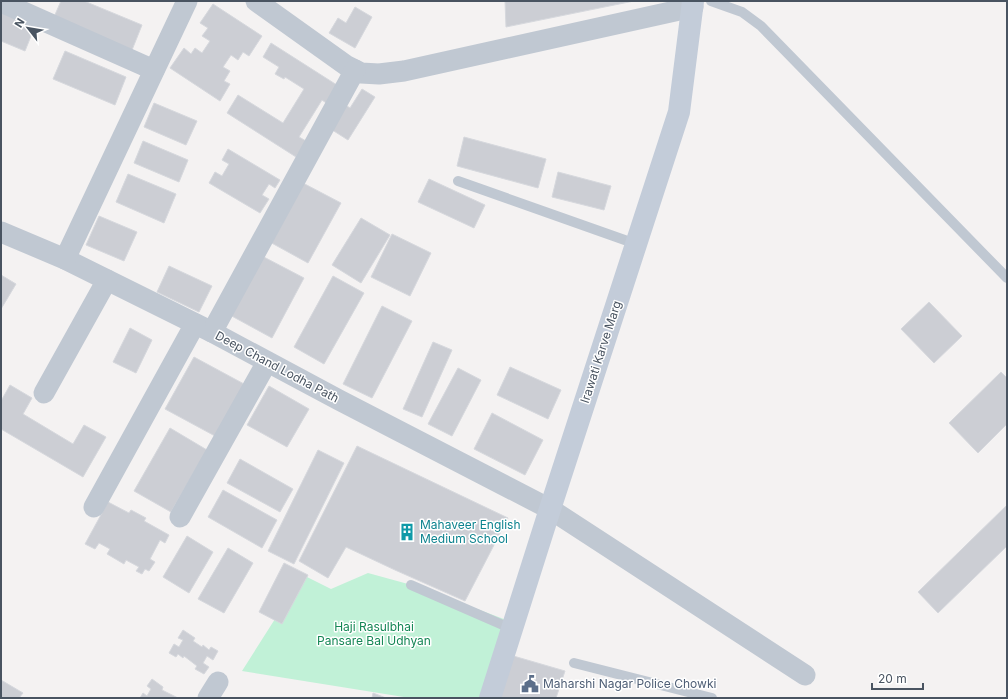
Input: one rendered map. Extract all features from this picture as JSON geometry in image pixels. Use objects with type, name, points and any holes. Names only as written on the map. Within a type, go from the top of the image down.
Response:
[{"type":"main road","name":"Irawati Karve Marg","points":[[490,698],[679,112],[699,3]]},
{"type":"street","points":[[65,259],[187,1]]},
{"type":"street","points":[[256,1],[347,66],[361,73],[379,74],[404,71],[699,3]]},
{"type":"street","points":[[1,2],[154,70]]},
{"type":"street","points":[[94,507],[203,328],[355,70]]},
{"type":"street","name":"Deep Chand Lodha Path","points":[[1,232],[65,259],[203,328],[550,509],[805,675]]},
{"type":"street","points":[[44,393],[107,280]]},
{"type":"street","points":[[180,518],[267,362]]},
{"type":"lane","points":[[699,3],[742,12],[761,26],[1007,278]]},
{"type":"lane","points":[[458,181],[636,244]]},
{"type":"lane","points":[[411,585],[512,629]]},
{"type":"lane","points":[[574,663],[712,698]]},
{"type":"green space","name":"Haji Rasulbhai Pansare Bal Udhyan","points":[[368,573],[419,587],[509,621],[482,698],[410,698],[242,671],[303,575],[331,589]]},
{"type":"building","points":[[61,1],[84,1],[142,25],[132,50],[54,17]]},
{"type":"building","points":[[505,1],[634,1],[506,27]]},
{"type":"building","points":[[213,4],[262,36],[249,56],[243,52],[238,60],[231,55],[223,67],[230,71],[224,81],[230,84],[220,101],[170,68],[184,48],[191,54],[195,48],[202,53],[210,41],[202,36],[208,28],[200,23]]},
{"type":"building","points":[[355,7],[372,17],[355,48],[329,33],[338,18],[346,23]]},
{"type":"building","points":[[1,11],[35,26],[25,51],[1,41]]},
{"type":"building","points":[[271,43],[340,87],[329,105],[322,100],[299,137],[306,141],[296,157],[227,113],[238,95],[283,123],[304,89],[285,77],[284,79],[275,74],[279,67],[263,57]]},
{"type":"building","points":[[65,51],[126,77],[115,105],[53,79]]},
{"type":"building","points":[[362,89],[375,97],[348,140],[326,126],[341,102],[350,108]]},
{"type":"building","points":[[154,103],[197,121],[186,145],[144,127]]},
{"type":"building","points":[[464,137],[546,159],[538,188],[457,166]]},
{"type":"building","points":[[143,141],[188,160],[179,182],[134,163]]},
{"type":"building","points":[[228,149],[280,180],[275,188],[269,184],[262,195],[269,199],[260,213],[209,183],[215,172],[222,176],[229,164],[222,160]]},
{"type":"building","points":[[558,172],[611,186],[604,210],[552,197]]},
{"type":"building","points":[[128,174],[176,194],[164,223],[116,202]]},
{"type":"building","points":[[429,179],[485,205],[474,228],[418,202]]},
{"type":"building","points":[[301,182],[341,203],[308,263],[268,241]]},
{"type":"building","points":[[99,216],[137,232],[124,261],[86,245]]},
{"type":"building","points":[[361,218],[390,235],[361,283],[332,265]]},
{"type":"building","points":[[392,234],[431,253],[410,296],[371,277]]},
{"type":"building","points":[[260,255],[304,278],[272,338],[228,314]]},
{"type":"building","points":[[169,266],[212,286],[199,312],[157,292]]},
{"type":"building","points":[[1,275],[16,284],[1,309]]},
{"type":"building","points":[[333,276],[364,293],[324,364],[294,347]]},
{"type":"building","points":[[929,302],[962,336],[934,363],[901,329]]},
{"type":"building","points":[[382,306],[412,321],[372,398],[343,384]]},
{"type":"building","points":[[130,328],[152,340],[136,373],[113,362]]},
{"type":"building","points":[[433,342],[452,350],[422,417],[403,409]]},
{"type":"building","points":[[194,357],[244,384],[215,436],[165,409]]},
{"type":"building","points":[[510,367],[561,390],[548,419],[497,395]]},
{"type":"building","points":[[458,368],[481,380],[452,436],[428,424]]},
{"type":"building","points":[[1001,372],[1007,378],[1007,424],[978,453],[949,423]]},
{"type":"building","points":[[10,385],[32,398],[23,414],[73,444],[84,425],[106,437],[83,477],[1,429],[1,401]]},
{"type":"building","points":[[269,386],[309,409],[287,447],[247,425]]},
{"type":"building","points":[[492,413],[543,440],[525,475],[474,449]]},
{"type":"building","points":[[170,428],[207,450],[171,512],[134,491]]},
{"type":"building","name":"Mahaveer English Medium School","points":[[357,446],[508,518],[465,601],[346,547],[328,578],[299,561]]},
{"type":"building","points":[[318,450],[344,463],[294,564],[268,551]]},
{"type":"building","points":[[240,459],[293,489],[280,512],[227,483]]},
{"type":"building","points":[[223,490],[277,520],[262,548],[208,517]]},
{"type":"building","points":[[108,502],[129,513],[131,510],[146,518],[144,521],[169,535],[165,543],[160,540],[150,559],[155,562],[149,571],[145,569],[142,574],[136,571],[139,567],[126,560],[124,564],[107,554],[110,549],[99,543],[95,549],[85,544]]},
{"type":"building","points":[[1007,505],[1007,546],[938,613],[918,592]]},
{"type":"building","points":[[187,536],[213,552],[189,593],[163,577]]},
{"type":"building","points":[[228,548],[253,563],[224,613],[198,599]]},
{"type":"building","points":[[284,563],[308,575],[282,624],[259,612]]},
{"type":"building","points":[[183,630],[195,638],[193,641],[202,647],[203,645],[209,650],[211,647],[218,651],[213,660],[207,656],[203,663],[209,667],[204,674],[195,669],[197,666],[184,656],[183,658],[178,654],[176,657],[169,653],[174,644],[179,647],[183,640],[178,638]]},
{"type":"building","name":"Maharshi Nagar Police Chowki","points":[[510,655],[565,671],[556,698],[496,698]]},
{"type":"building","points":[[152,679],[163,687],[162,690],[178,698],[140,698],[143,693],[147,696],[151,689],[147,686]]},
{"type":"building","points":[[1,680],[23,693],[19,698],[1,698]]},
{"type":"building","points":[[373,693],[386,698],[372,698]]},
{"type":"place","name":"Mahaveer English Medium School","points":[[407,532]]},
{"type":"place","name":"Maharshi Nagar Police Chowki","points":[[530,684]]}]
